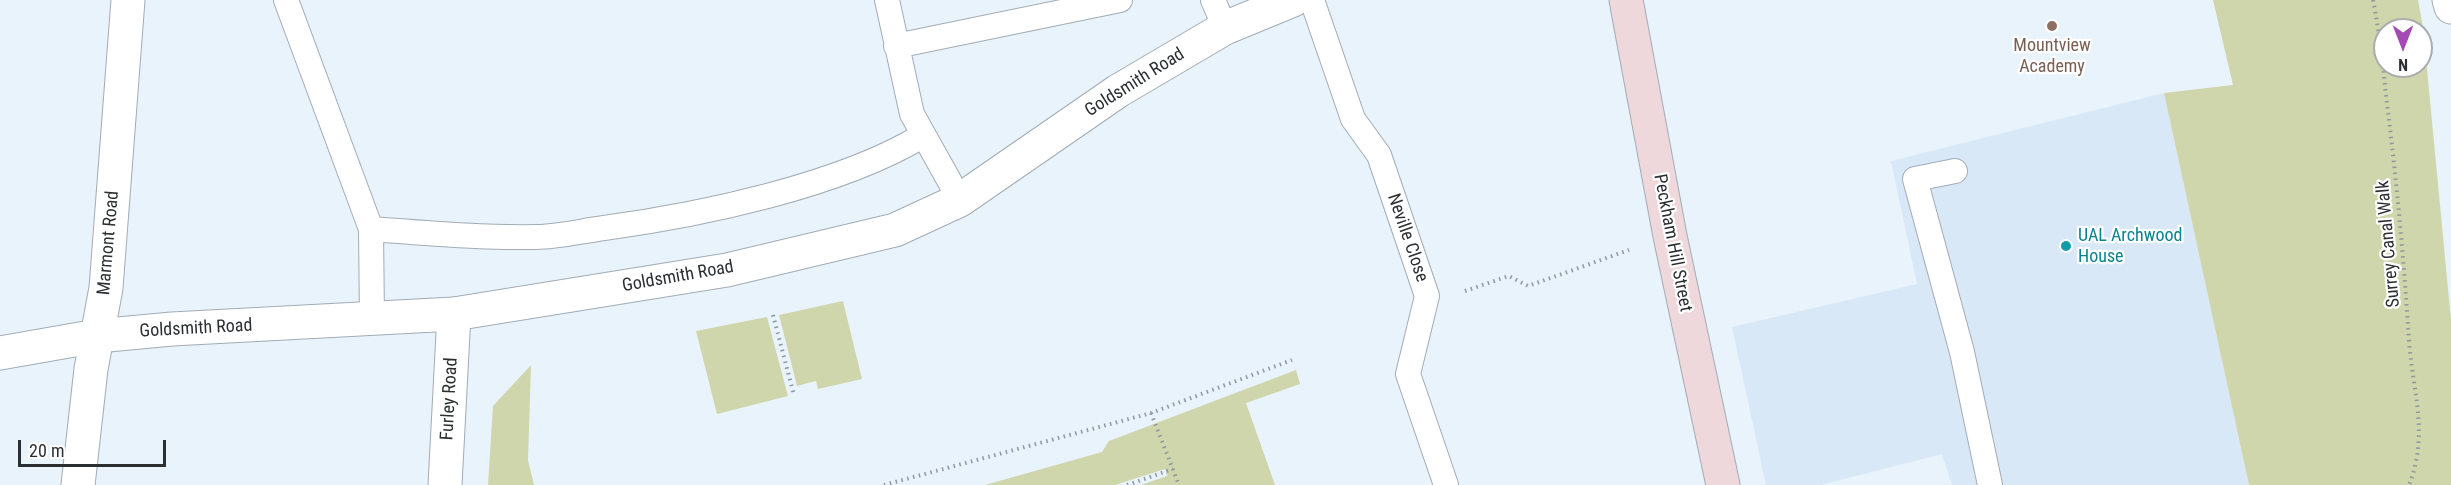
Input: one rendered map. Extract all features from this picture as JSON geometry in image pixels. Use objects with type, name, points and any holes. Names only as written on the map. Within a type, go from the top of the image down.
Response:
[{"type":"main road","name":"Peckham Hill Street","points":[[1626,0],[1670,236],[1723,485]]},
{"type":"street","name":"Marmont Road","points":[[78,485],[90,369],[106,288],[128,0]]},
{"type":"street","name":"Goldsmith Road","points":[[0,352],[97,336],[172,329],[454,314],[727,270],[895,230],[960,200],[1118,91],[1219,14],[1293,0]]},
{"type":"street","points":[[2449,0],[2451,7]]},
{"type":"street","name":"Furley Road","points":[[446,485],[454,314]]},
{"type":"lane","points":[[286,0],[371,229],[372,320]]},
{"type":"lane","points":[[887,0],[912,114],[922,136],[960,200]]},
{"type":"lane","points":[[896,46],[1120,0]]},
{"type":"lane","name":"Neville Close","points":[[1312,0],[1353,119],[1379,155],[1427,296],[1408,374],[1446,485]]},
{"type":"lane","points":[[371,229],[453,236],[538,237],[669,219],[798,186],[894,153],[922,136]]},
{"type":"lane","points":[[1955,171],[1915,180],[1962,352],[1990,485]]},
{"type":"path","name":"Surrey Canal Walk","points":[[2373,0],[2378,18]]},
{"type":"path","name":"Surrey Canal Walk","points":[[2387,78],[2409,343],[2419,419],[2420,450],[2409,485]]},
{"type":"path","points":[[1427,296],[1446,298],[1509,276],[1528,286],[1670,236]]},
{"type":"path","points":[[773,315],[794,395]]},
{"type":"path","points":[[884,485],[1151,413],[1292,360]]},
{"type":"path","points":[[1151,413],[1179,485]]},
{"type":"path","points":[[1127,485],[1173,469]]},
{"type":"shaded area","points":[[2164,93],[2249,485],[1952,485],[1942,454],[1821,485],[1766,485],[1732,327],[1917,284],[1891,161]]},
{"type":"green space","points":[[2213,0],[2418,0],[2421,18],[2373,18],[2373,78],[2428,78],[2451,320],[2451,485],[2249,485],[2164,93],[2233,85]]},
{"type":"green space","points":[[843,301],[862,379],[818,389],[816,381],[797,386],[779,315]]},
{"type":"green space","points":[[767,317],[788,396],[717,414],[696,331]]},
{"type":"green space","points":[[531,365],[528,460],[534,485],[488,485],[493,406]]},
{"type":"green space","points":[[1296,370],[1300,384],[1246,403],[1275,485],[1141,485],[1167,476],[1165,469],[1115,485],[985,485],[1102,452],[1109,441]]},
{"type":"place","name":"Mountview Academy","points":[[2052,26]]},
{"type":"place","name":"UAL Archwood House","points":[[2066,246]]}]
